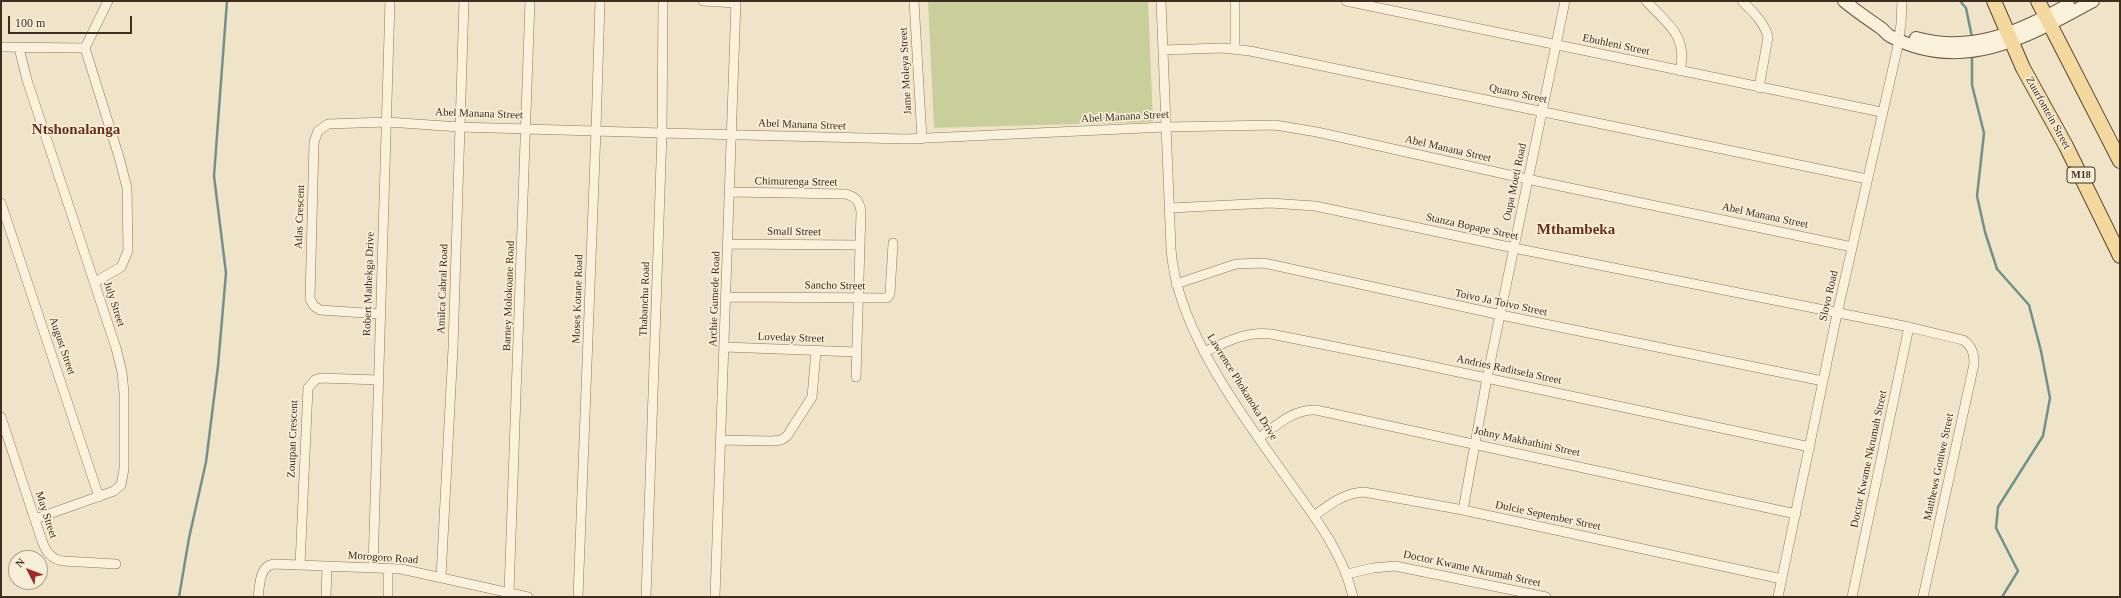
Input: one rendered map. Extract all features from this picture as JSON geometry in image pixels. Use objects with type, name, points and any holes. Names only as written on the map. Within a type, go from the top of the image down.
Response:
[{"type":"main road","name":"M18","points":[[1994,1],[2010,38]]},
{"type":"main road","points":[[2038,1],[2120,161]]},
{"type":"main road","name":"Zuurfontein Street","points":[[2010,38],[2023,68],[2066,146],[2120,256]]},
{"type":"street","points":[[95,282],[116,271],[125,263],[128,251],[128,201],[119,157],[85,48],[108,1]]},
{"type":"street","name":"Robert Mathekga Drive","points":[[373,567],[390,1]]},
{"type":"street","name":"Amilca Cabral Road","points":[[441,577],[453,348],[464,1]]},
{"type":"street","name":"Barney Molokoane Road","points":[[510,592],[527,128],[530,1]]},
{"type":"street","name":"Moses Kotane Road","points":[[578,597],[600,1]]},
{"type":"street","name":"Thabanchu Road","points":[[646,597],[662,133],[663,1]]},
{"type":"street","points":[[703,1],[736,2]]},
{"type":"street","name":"Jame Moleya Street","points":[[914,1],[922,139]]},
{"type":"street","name":"Lawrence Phokanoka Drive","points":[[1161,1],[1172,261],[1176,284],[1192,329],[1204,352],[1259,438],[1334,547],[1347,574],[1353,597]]},
{"type":"street","points":[[1235,1],[1235,48]]},
{"type":"street","name":"Ebuhleni Street","points":[[1346,1],[1557,44],[1759,88],[1881,112]]},
{"type":"street","name":"Oupa Moeti Road","points":[[1463,510],[1487,378],[1565,1]]},
{"type":"street","points":[[1646,1],[1677,35],[1682,54],[1680,71]]},
{"type":"street","points":[[1742,1],[1758,17],[1768,36],[1759,88]]},
{"type":"street","points":[[1844,1],[1882,29],[1890,28],[1899,36],[1951,48],[1989,44],[2010,38],[2093,1]]},
{"type":"street","name":"Slovo Road","points":[[1778,597],[1837,314],[1899,36],[1902,1]]},
{"type":"street","points":[[2048,20],[2076,1]]},
{"type":"street","name":"Archie Gumede Road","points":[[715,597],[720,440],[727,297],[736,2]]},
{"type":"street","points":[[1,47],[85,48]]},
{"type":"street","name":"July Street","points":[[19,48],[27,80],[116,348],[124,393],[122,482],[118,489],[35,519]]},
{"type":"street","name":"Quatro Street","points":[[1163,50],[1235,48],[1867,179]]},
{"type":"street","name":"Abel Manana Street","points":[[387,122],[460,127],[732,134],[812,138],[922,139],[1166,127],[1250,125],[1291,127],[1527,179],[1852,247]]},
{"type":"street","name":"Atlas Crescent","points":[[380,314],[320,310],[310,301],[309,287],[316,134],[322,127],[328,124],[387,122]]},
{"type":"street","name":"Chimurenga Street","points":[[730,192],[846,194],[854,197],[859,202],[861,212],[859,245]]},
{"type":"street","name":"August Street","points":[[1,203],[99,497]]},
{"type":"street","name":"Stanza Bopape Street","points":[[1170,208],[1299,203],[1837,314],[1909,327],[1957,338],[1968,343]]},
{"type":"street","name":"Small Street","points":[[728,244],[859,245]]},
{"type":"street","name":"Sancho Street","points":[[727,297],[883,299],[889,297],[893,244]]},
{"type":"street","points":[[856,377],[859,245]]},
{"type":"street","name":"Toivo Ja Toivo Street","points":[[1176,284],[1236,264],[1264,263],[1501,316],[1823,381]]},
{"type":"street","name":"Doctor Kwame Nkrumah Street","points":[[1852,597],[1909,327]]},
{"type":"street","name":"Andries Raditsela Street","points":[[1204,352],[1236,338],[1261,333],[1487,378],[1810,447]]},
{"type":"street","name":"Matthews Goniwe Street","points":[[1923,597],[1974,364],[1972,350],[1968,343]]},
{"type":"street","name":"Loveday Street","points":[[725,347],[856,352]]},
{"type":"street","points":[[720,440],[772,441],[781,440],[787,436],[812,397],[816,351]]},
{"type":"street","name":"Zoutpan Crescent","points":[[300,565],[308,388],[315,380],[321,378],[378,380]]},
{"type":"street","name":"Johny Makhathini Street","points":[[1259,438],[1293,414],[1307,410],[1324,411],[1796,514]]},
{"type":"street","name":"May Street","points":[[1,418],[45,548],[53,558],[63,561],[116,564]]},
{"type":"street","name":"Dulcie September Street","points":[[1314,516],[1342,497],[1353,493],[1364,492],[1463,510],[1782,579]]},
{"type":"street","name":"Morogoro Road","points":[[258,597],[262,572],[268,566],[300,565],[327,567],[373,567],[411,571],[528,597]]},
{"type":"street","name":"Doctor Kwame Nkrumah Street","points":[[1347,574],[1373,568],[1396,566],[1546,597]]},
{"type":"street","points":[[326,597],[327,567]]},
{"type":"street","points":[[388,569],[388,597]]},
{"type":"street","points":[[484,597],[486,587]]},
{"type":"green space","points":[[928,1],[1148,1],[1153,122],[934,128]]},
{"type":"waterway","points":[[179,597],[189,538],[206,462],[218,366],[226,273],[214,176],[227,1]]},
{"type":"waterway","points":[[1960,1],[1966,8],[1972,37]]},
{"type":"waterway","points":[[1972,54],[1972,85],[1984,133],[1977,196],[1985,232],[1997,269],[2029,305],[2041,351],[2050,398],[2043,436],[1998,507],[1996,528],[2018,571],[2002,597]]},
{"type":"district","name":"Ntshonalanga","points":[[76,130]]},
{"type":"district","name":"Mthambeka","points":[[1576,230]]}]
